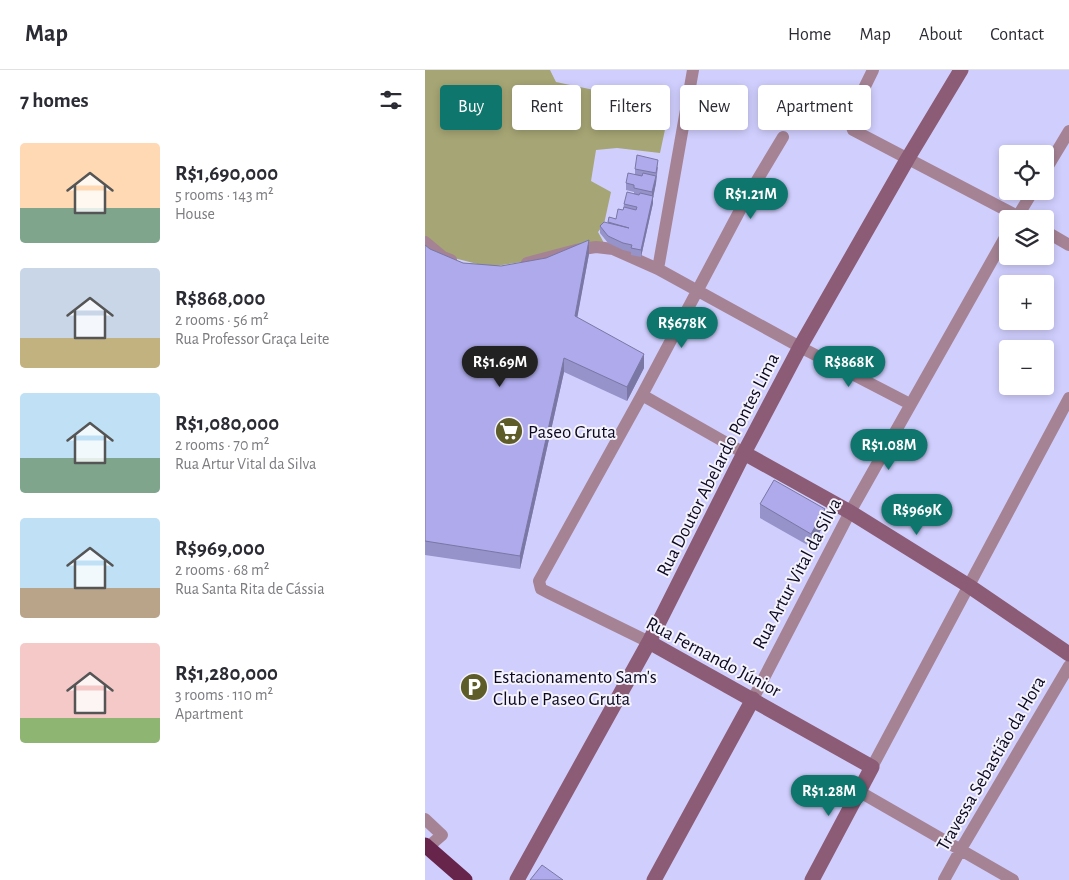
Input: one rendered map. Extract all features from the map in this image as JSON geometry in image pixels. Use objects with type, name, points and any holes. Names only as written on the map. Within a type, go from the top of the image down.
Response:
[{"type":"highway","points":[[426,847],[465,880]]},
{"type":"street","points":[[658,269],[693,70]]},
{"type":"street","points":[[873,70],[849,119],[850,124],[857,133],[1004,210]]},
{"type":"street","name":"Rua Doutor Abelardo Pontes Lima","points":[[517,880],[649,642],[744,453],[800,347],[908,158],[961,70]]},
{"type":"street","points":[[1054,156],[1069,131]]},
{"type":"street","points":[[783,137],[747,196],[642,395],[851,512],[969,586],[1069,654]]},
{"type":"street","points":[[1054,236],[1069,245]]},
{"type":"street","points":[[425,242],[443,257],[460,264]]},
{"type":"street","points":[[514,266],[595,247],[613,249],[658,269],[800,347],[910,404]]},
{"type":"street","name":"Rua Artur Vital da Silva","points":[[654,880],[753,699],[851,512],[999,248]]},
{"type":"street","name":"Rua Fernando Júnior","points":[[642,395],[539,581],[541,589],[649,642],[872,767]]},
{"type":"street","points":[[812,880],[1069,398]]},
{"type":"street","name":"Travessa Sebastião da Hora","points":[[944,880],[1069,666]]},
{"type":"street","points":[[860,792],[1013,880]]},
{"type":"street","points":[[425,819],[442,834],[426,847]]},
{"type":"green space","points":[[425,70],[550,70],[556,82],[570,85],[512,85],[512,130],[581,130],[581,87],[591,89],[591,130],[665,130],[660,153],[617,148],[596,150],[591,181],[611,192],[604,224],[598,232],[604,243],[528,261],[489,267],[454,258],[425,238]]},
{"type":"building","points":[[637,155],[658,160],[656,173],[635,169]]},
{"type":"building","points":[[628,173],[642,176],[643,173],[656,176],[652,192],[634,188],[634,185],[626,183]]},
{"type":"building","points":[[627,192],[653,196],[641,250],[631,248],[632,245],[608,236],[600,226],[604,222],[629,228],[608,222],[609,217],[616,219],[618,209],[623,210],[624,207],[636,210],[637,207],[624,204]]},
{"type":"building","points":[[589,240],[575,316],[644,354],[627,387],[564,358],[520,556],[425,541],[425,245],[463,263],[501,266],[546,258]]},
{"type":"building","points":[[774,480],[825,509],[811,534],[760,504]]},
{"type":"building","points":[[542,865],[563,880],[530,880]]},
{"type":"place","name":"Paseo Gruta","points":[[509,431]]},
{"type":"place","name":"Estacionamento Sam's Club e Paseo Gruta","points":[[474,687]]}]
